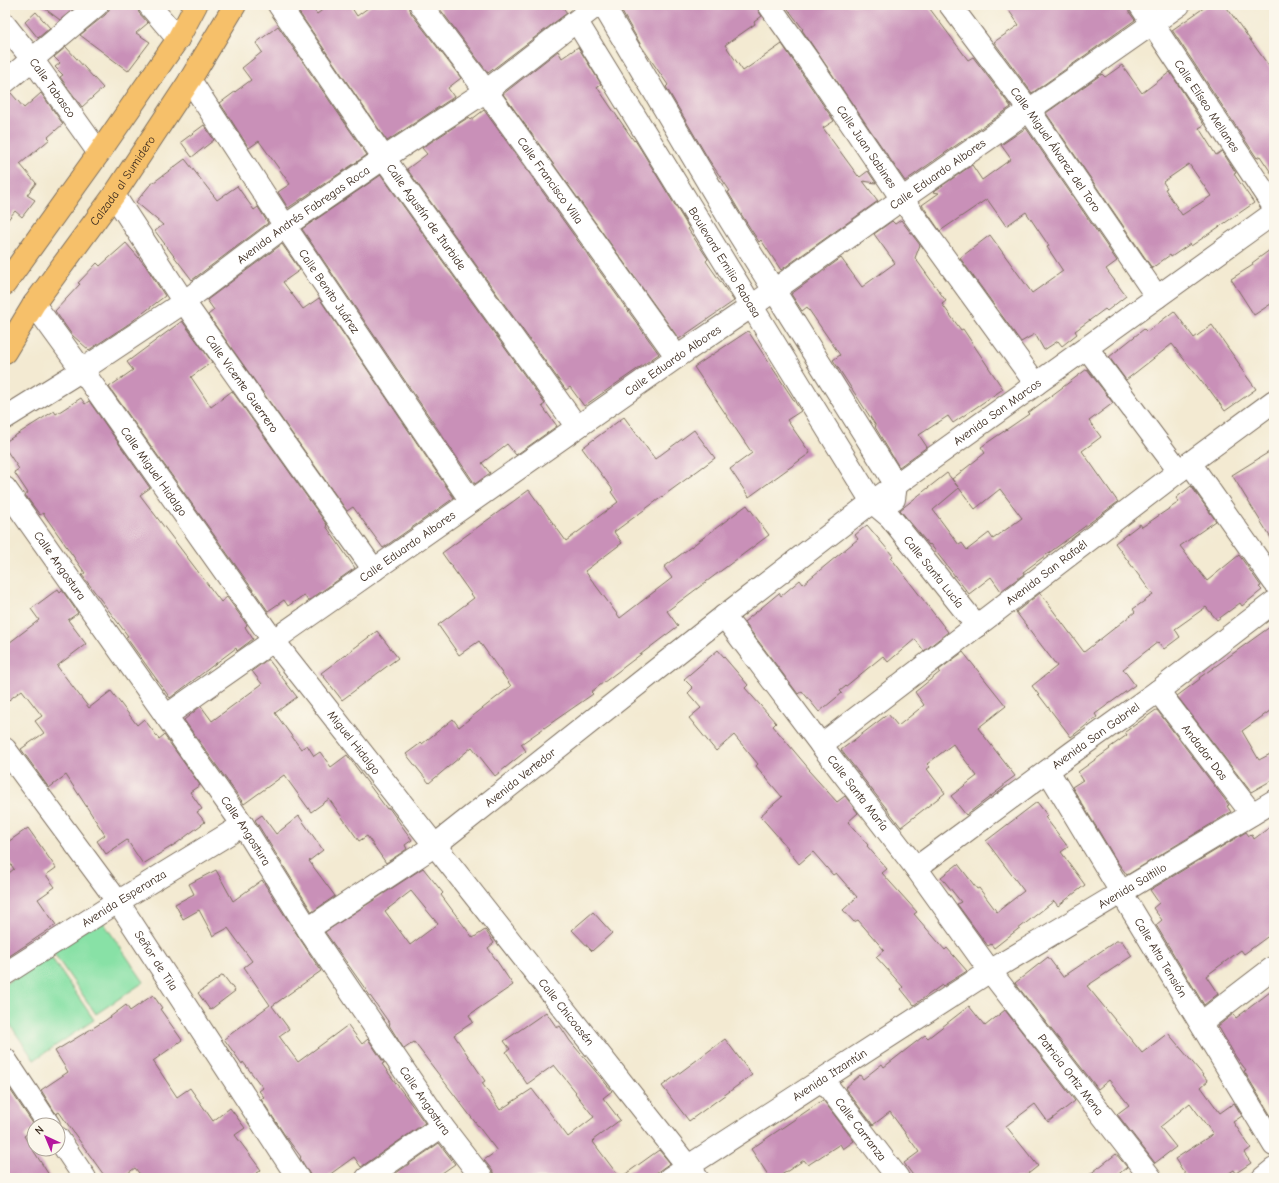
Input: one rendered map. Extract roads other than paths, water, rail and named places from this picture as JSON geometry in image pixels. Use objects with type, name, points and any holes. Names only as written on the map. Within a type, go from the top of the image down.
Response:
[{"type":"main road","points":[[5,284],[99,153],[178,39],[196,5]]},
{"type":"main road","name":"Calzada al Sumidero","points":[[5,352],[34,304],[114,195],[190,80],[235,5]]},
{"type":"street","points":[[5,82],[97,5]]},
{"type":"street","points":[[149,5],[178,39]]},
{"type":"street","name":"Calle Agustín de Iturbide","points":[[279,5],[384,158],[577,427]]},
{"type":"street","name":"Calle Francisco Villa","points":[[421,5],[486,91],[677,357]]},
{"type":"street","name":"Avenida Andrés Fabregas Roca","points":[[5,418],[82,370],[184,302],[285,226],[384,158],[486,91],[535,52],[577,13],[597,5]]},
{"type":"street","points":[[603,5],[730,220],[896,485],[890,517]]},
{"type":"street","name":"Calle Juan Sabines","points":[[769,5],[902,199],[1036,384]]},
{"type":"street","name":"Calle Miguel Álvarez del Toro","points":[[950,5],[1029,110],[1157,297]]},
{"type":"street","name":"Calle Elíseo Mellanes","points":[[1140,5],[1274,207]]},
{"type":"street","name":"Calle Eduardo Albores","points":[[166,716],[1180,5]]},
{"type":"street","name":"Boulevard Emilio Rabasa","points":[[577,13],[752,306],[872,502],[890,517]]},
{"type":"street","name":"Calle Tabasco","points":[[5,25],[32,59],[99,153]]},
{"type":"street","name":"Calle Benito Juárez","points":[[190,80],[285,226],[471,501]]},
{"type":"street","name":"Calle Vicente Guerrero","points":[[114,195],[184,302],[374,570]]},
{"type":"street","name":"Avenida San Marcos","points":[[724,616],[872,502],[1274,213]]},
{"type":"street","name":"Calle Miguel Hidalgo","points":[[34,304],[273,640]]},
{"type":"street","points":[[1087,348],[1184,467],[1274,582]]},
{"type":"street","name":"Avenida San Rafaél","points":[[821,744],[1184,467],[1274,401]]},
{"type":"street","name":"Calle Angostura","points":[[5,488],[243,825],[308,929],[442,1126],[482,1178]]},
{"type":"street","name":"Calle Santa Lucía","points":[[890,517],[976,626]]},
{"type":"street","name":"Avenida San Gabriel","points":[[916,868],[1158,691],[1274,602]]},
{"type":"street","name":"Calle Santa María","points":[[724,616],[916,868],[990,971]]},
{"type":"street","name":"Avenida Vertedor","points":[[308,929],[434,846],[724,616]]},
{"type":"street","name":"Miguel Hidalgo","points":[[273,640],[434,846]]},
{"type":"street","name":"Andador Dos","points":[[1158,691],[1252,814]]},
{"type":"street","name":"Señor de Tila","points":[[5,749],[118,902],[298,1178]]},
{"type":"street","name":"Calle Alta Tensión","points":[[1048,770],[1274,1145]]},
{"type":"street","name":"Avenida Saltillo","points":[[990,971],[1274,801]]},
{"type":"street","name":"Avenida Esperanza","points":[[5,974],[243,825]]},
{"type":"street","name":"Calle Chicoasén","points":[[434,846],[692,1172]]},
{"type":"street","points":[[1201,1023],[1274,967]]},
{"type":"street","name":"Avenida Itzantún","points":[[670,1178],[692,1172],[822,1080],[990,971]]},
{"type":"street","name":"Patricia Ortiz Mena","points":[[990,971],[1151,1178]]},
{"type":"street","points":[[5,1059],[44,1117]]},
{"type":"street","name":"Calle Carranza","points":[[822,1080],[898,1178]]},
{"type":"street","points":[[367,1178],[442,1126]]},
{"type":"street","points":[[66,1150],[85,1178]]},
{"type":"street","points":[[1263,1178],[1274,1169]]}]
